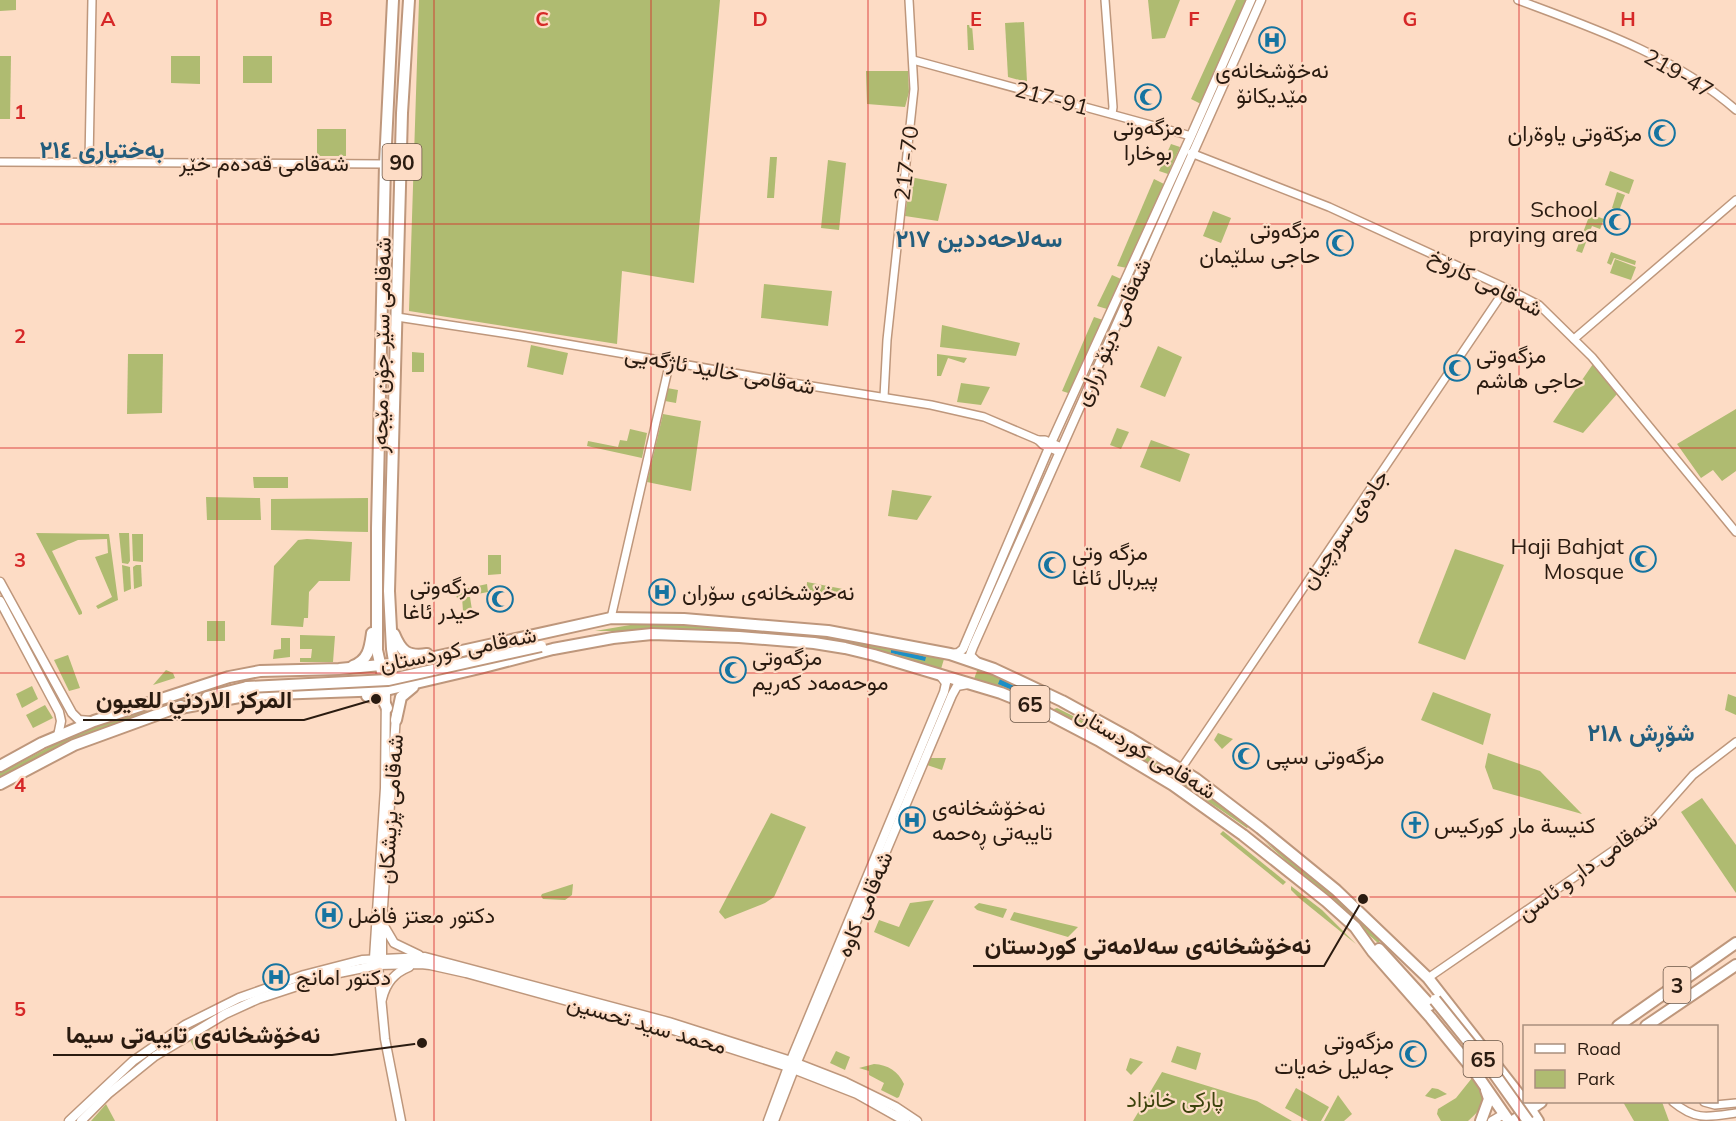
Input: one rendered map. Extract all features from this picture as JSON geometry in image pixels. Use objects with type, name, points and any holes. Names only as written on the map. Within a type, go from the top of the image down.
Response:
[{"type":"highway","name":"شەقامی سێر جۆن مێجەر","points":[[389,673],[378,652],[376,609],[385,164],[393,0]]},
{"type":"highway","name":"شەقامی سێر جۆن مێجەر","points":[[389,673],[391,627],[389,591],[402,112],[410,0]]},
{"type":"highway","points":[[388,89],[393,96],[400,96],[403,93]]},
{"type":"highway","points":[[387,112],[389,108],[396,106],[402,112]]},
{"type":"highway","points":[[342,669],[359,663],[367,654],[376,609]]},
{"type":"highway","name":"شەقامی کوردستان","points":[[175,709],[250,695],[359,692],[412,662],[611,618],[646,618],[815,630],[854,635],[950,654],[977,663],[1062,701],[1181,769],[1220,796],[1336,890],[1428,978],[1523,1098]]},
{"type":"highway","name":"شەقامی کوردستان","points":[[164,698],[247,684],[384,674],[540,642],[620,621],[646,618]]},
{"type":"highway","points":[[391,627],[400,647],[414,655],[484,645]]},
{"type":"highway","points":[[814,643],[815,630]]},
{"type":"highway","name":"شەقامی کوردستان","points":[[540,642],[619,632],[814,643],[874,655],[970,684],[1017,699],[1053,716],[1130,758],[1186,793],[1243,835],[1355,927],[1433,1003],[1519,1121]]},
{"type":"highway","name":"شەقامی کوردستان","points":[[0,766],[58,736],[229,676],[260,671],[360,667],[389,673],[418,683],[553,649],[652,634]]},
{"type":"highway","points":[[377,639],[382,657],[388,657],[389,673],[416,681],[436,679]]},
{"type":"highway","points":[[436,679],[430,679],[425,675],[424,663],[452,654]]},
{"type":"highway","points":[[313,693],[349,688],[352,682],[351,675],[342,669]]},
{"type":"highway","points":[[396,720],[402,695],[418,683]]},
{"type":"highway","name":"شەقامی کوردستان","points":[[0,784],[74,745],[247,684]]},
{"type":"highway","points":[[313,693],[378,696],[385,702],[387,708]]},
{"type":"highway","points":[[1053,716],[1049,710],[1050,703],[1062,701]]},
{"type":"highway","name":"شەقامی کوردستان","points":[[1364,918],[1493,1072],[1528,1121]]},
{"type":"highway","name":"شەقامی کوردستان","points":[[1355,927],[1373,952],[1431,1018],[1509,1118]]},
{"type":"highway","name":"3","points":[[1619,1025],[1736,943]]},
{"type":"highway","name":"3","points":[[1648,1025],[1736,965]]},
{"type":"highway","points":[[1688,977],[1689,988],[1699,991]]},
{"type":"highway","points":[[1431,1018],[1482,1077],[1489,1080],[1495,1076],[1497,1068],[1484,1048]]},
{"type":"highway","points":[[1491,1057],[1516,1083],[1523,1086]]},
{"type":"highway","points":[[1474,1072],[1489,1099],[1481,1121]]},
{"type":"highway","points":[[1509,1118],[1523,1103]]},
{"type":"highway","name":"شەقامی کوردستان","points":[[1526,1103],[1538,1121]]},
{"type":"highway","points":[[1542,1103],[1541,1108],[1546,1121]]},
{"type":"main road","name":"شەقامی دینۆ زراری","points":[[969,645],[1050,446],[1251,0]]},
{"type":"main road","name":"شەقامی دینۆ زراری","points":[[969,645],[1060,450],[1261,0]]},
{"type":"main road","points":[[0,582],[73,716],[94,722]]},
{"type":"main road","points":[[0,601],[59,712],[61,722],[58,736]]},
{"type":"main road","points":[[950,654],[961,651],[969,645]]},
{"type":"main road","points":[[969,645],[970,655],[977,663]]},
{"type":"main road","points":[[35,666],[42,670],[44,663]]},
{"type":"main road","name":"شەقامی پزیشکان","points":[[389,673],[385,788],[376,929],[381,1005],[401,1121]]},
{"type":"main road","name":"شەقامی پزیشکان","points":[[378,960],[396,720],[389,673]]},
{"type":"main road","points":[[940,675],[945,680],[948,691],[970,684]]},
{"type":"main road","name":"شەقامی کاوە","points":[[792,1065],[948,691]]},
{"type":"main road","points":[[382,922],[394,943],[423,961]]},
{"type":"main road","points":[[362,960],[368,953],[376,929]]},
{"type":"main road","points":[[69,1121],[133,1061],[192,1021],[239,998],[279,983],[362,960],[378,960]]},
{"type":"main road","points":[[81,1121],[108,1094],[155,1056],[225,1014],[258,999],[378,960]]},
{"type":"main road","name":"محمد سید تحسین","points":[[378,960],[423,961],[792,1065],[857,1094],[905,1121]]},
{"type":"main road","points":[[381,1005],[387,986],[402,970],[423,961],[443,960],[726,1039],[792,1065],[845,1082],[896,1107],[917,1121]]},
{"type":"main road","points":[[768,1121],[792,1065]]},
{"type":"main road","points":[[774,1121],[792,1065]]},
{"type":"main road","points":[[1492,1121],[1509,1118]]},
{"type":"street","points":[[89,162],[92,0]]},
{"type":"street","name":"217-70","points":[[884,397],[892,286],[912,112],[913,60],[909,0]]},
{"type":"street","points":[[1105,0],[1112,114]]},
{"type":"street","name":"219-47","points":[[1518,0],[1607,34],[1641,50],[1695,80],[1736,110]]},
{"type":"street","name":"217-91","points":[[913,60],[1191,136]]},
{"type":"street","name":"شەقامی کارۆخ","points":[[1191,153],[1329,207],[1506,288],[1546,310],[1622,392],[1736,532]]},
{"type":"street","name":"شەقامی قەدەم خێر","points":[[0,162],[385,164]]},
{"type":"street","points":[[1574,339],[1736,200]]},
{"type":"street","name":"جادەی سورچیان","points":[[1181,769],[1506,288]]},
{"type":"street","name":"شەقامی خالید ئاژگەیی","points":[[397,317],[931,405],[984,417],[1060,450]]},
{"type":"street","points":[[611,618],[670,362]]},
{"type":"street","name":"شەقامی دار و ئاسن","points":[[1428,978],[1646,828],[1693,775],[1736,742]]},
{"type":"street","points":[[1675,1103],[1685,1111],[1699,1117],[1736,1113]]},
{"type":"street","points":[[1710,1103],[1715,1105],[1736,1103]]},
{"type":"green space","points":[[0,0],[16,0],[16,10],[0,11]]},
{"type":"green space","points":[[419,0],[720,0],[694,283],[622,271],[617,344],[409,311]]},
{"type":"green space","points":[[1148,0],[1180,0],[1165,38],[1152,39]]},
{"type":"green space","points":[[1236,0],[1246,0],[1201,104],[1191,99]]},
{"type":"green space","points":[[1024,22],[1027,82],[1008,77],[1005,23]]},
{"type":"green space","points":[[967,25],[972,25],[974,50],[968,50]]},
{"type":"green space","points":[[0,56],[11,56],[10,119],[0,119]]},
{"type":"green space","points":[[171,56],[200,56],[200,84],[171,83]]},
{"type":"green space","points":[[243,56],[272,56],[272,83],[243,83]]},
{"type":"green space","points":[[866,71],[908,71],[909,92],[905,107],[867,104]]},
{"type":"green space","points":[[317,129],[346,129],[346,156],[317,156]]},
{"type":"green space","points":[[1171,144],[1180,147],[1168,174],[1159,171]]},
{"type":"green space","points":[[770,157],[777,157],[774,198],[767,198]]},
{"type":"green space","points":[[828,160],[846,163],[839,230],[821,228]]},
{"type":"green space","points":[[1610,171],[1634,180],[1629,194],[1605,185]]},
{"type":"green space","points":[[910,177],[947,184],[938,221],[905,216]]},
{"type":"green space","points":[[1154,179],[1164,184],[1127,268],[1117,266]]},
{"type":"green space","points":[[1617,192],[1625,195],[1619,211],[1612,208]]},
{"type":"green space","points":[[1213,211],[1231,218],[1221,243],[1203,236]]},
{"type":"green space","points":[[1590,214],[1604,219],[1600,229],[1592,226],[1582,253],[1576,251]]},
{"type":"green space","points":[[1611,252],[1636,261],[1635,265],[1614,258],[1611,265],[1607,263]]},
{"type":"green space","points":[[1615,259],[1636,267],[1631,280],[1610,273]]},
{"type":"green space","points":[[1112,275],[1121,279],[1107,309],[1097,306]]},
{"type":"green space","points":[[764,284],[832,291],[828,326],[761,318]]},
{"type":"green space","points":[[1094,317],[1103,320],[1071,394],[1062,391]]},
{"type":"green space","points":[[942,325],[1020,343],[1016,356],[940,347]]},
{"type":"green space","points":[[531,345],[568,353],[563,375],[527,367]]},
{"type":"green space","points":[[1158,346],[1182,357],[1165,397],[1140,387]]},
{"type":"green space","points":[[412,352],[424,353],[424,372],[412,372]]},
{"type":"green space","points":[[128,354],[163,354],[162,413],[127,414]]},
{"type":"green space","points":[[937,354],[967,358],[964,363],[948,358],[941,376],[937,376]]},
{"type":"green space","points":[[1593,364],[1617,394],[1583,433],[1553,422]]},
{"type":"green space","points":[[961,383],[990,387],[981,405],[957,402]]},
{"type":"green space","points":[[667,388],[678,390],[676,403],[665,401]]},
{"type":"green space","points":[[1736,409],[1736,471],[1722,481],[1713,470],[1701,478],[1677,444]]},
{"type":"green space","points":[[663,414],[701,421],[691,491],[647,482]]},
{"type":"green space","points":[[1117,428],[1129,432],[1121,449],[1110,445]]},
{"type":"green space","points":[[630,429],[647,433],[642,458],[587,446],[588,441],[618,447],[620,440],[627,441]]},
{"type":"green space","points":[[1151,440],[1190,454],[1180,482],[1140,467]]},
{"type":"green space","points":[[253,477],[288,477],[288,488],[254,488]]},
{"type":"green space","points":[[892,490],[932,496],[917,520],[888,516]]},
{"type":"green space","points":[[206,497],[260,498],[261,520],[207,520]]},
{"type":"green space","points":[[368,498],[368,532],[271,530],[271,499]]},
{"type":"green space","points":[[36,533],[109,534],[118,600],[98,609],[96,606],[112,597],[95,557],[108,553],[107,539],[78,540],[52,551],[82,612],[79,615]]},
{"type":"green space","points":[[119,533],[129,533],[130,561],[128,564],[122,563]]},
{"type":"green space","points":[[132,534],[143,534],[143,562],[133,561]]},
{"type":"green space","points":[[298,540],[352,542],[350,581],[319,581],[309,592],[308,618],[304,618],[303,627],[271,625],[274,566]]},
{"type":"green space","points":[[1455,549],[1504,565],[1465,660],[1418,643]]},
{"type":"green space","points":[[488,555],[501,555],[501,574],[488,575]]},
{"type":"green space","points":[[122,565],[130,567],[131,589],[124,592]]},
{"type":"green space","points":[[141,565],[142,586],[134,589],[133,567]]},
{"type":"green space","points":[[807,582],[843,589],[842,600],[806,595]]},
{"type":"green space","points":[[487,584],[488,592],[457,598],[455,591]]},
{"type":"green space","points":[[462,597],[470,597],[472,610],[463,611]]},
{"type":"green space","points":[[207,621],[225,621],[225,641],[207,641]]},
{"type":"green space","points":[[636,624],[707,625],[810,635],[707,631],[595,631]]},
{"type":"green space","points":[[818,634],[884,645],[944,659],[941,669],[883,653],[817,640]]},
{"type":"green space","points":[[300,635],[335,636],[333,662],[300,662],[300,658],[311,658],[312,649],[300,649]]},
{"type":"green space","points":[[281,638],[290,638],[290,657],[273,659],[274,650],[281,649]]},
{"type":"green space","points":[[68,655],[80,688],[69,691],[54,660]]},
{"type":"green space","points":[[978,668],[1050,701],[1048,708],[974,679]]},
{"type":"green space","points":[[166,670],[173,673],[175,678],[153,685]]},
{"type":"green space","points":[[32,686],[38,699],[22,708],[16,694]]},
{"type":"green space","points":[[1433,692],[1491,714],[1483,745],[1421,720]]},
{"type":"green space","points":[[1728,694],[1736,697],[1736,715],[1725,710]]},
{"type":"green space","points":[[202,695],[126,721],[0,780],[0,773],[78,732],[124,715]]},
{"type":"green space","points":[[45,705],[53,718],[33,728],[26,715]]},
{"type":"green space","points":[[1057,708],[1156,762],[1249,826],[1247,828],[1153,767],[1055,712],[1054,709]]},
{"type":"green space","points":[[1218,733],[1233,739],[1222,749],[1214,740]]},
{"type":"green space","points":[[1488,753],[1540,771],[1582,814],[1493,789],[1485,767]]},
{"type":"green space","points":[[930,758],[946,758],[942,770],[927,765]]},
{"type":"green space","points":[[1702,798],[1736,845],[1736,893],[1681,812]]},
{"type":"green space","points":[[771,813],[806,827],[774,897],[725,919],[719,912]]},
{"type":"green space","points":[[1223,831],[1286,882],[1283,885],[1220,834]]},
{"type":"green space","points":[[1264,841],[1340,899],[1380,941],[1378,943]]},
{"type":"green space","points":[[573,884],[572,895],[565,900],[543,899],[541,896],[542,894]]},
{"type":"green space","points":[[1291,886],[1322,910],[1356,944],[1299,898],[1291,890]]},
{"type":"green space","points":[[934,900],[909,947],[874,932],[879,920],[899,927],[910,903]]},
{"type":"green space","points":[[979,903],[1007,909],[1003,918],[977,910],[974,907]]},
{"type":"green space","points":[[1014,912],[1078,927],[1068,937],[1010,920]]},
{"type":"green space","points":[[205,1030],[207,1032],[209,1030],[216,1039],[211,1043],[198,1043],[199,1049],[195,1050],[189,1038]]},
{"type":"green space","points":[[1177,1046],[1201,1053],[1196,1070],[1171,1062]]},
{"type":"green space","points":[[836,1051],[850,1057],[845,1070],[830,1063]]},
{"type":"green space","points":[[1130,1058],[1143,1062],[1131,1075],[1126,1070]]},
{"type":"green space","points":[[874,1064],[888,1067],[896,1072],[904,1084],[899,1097],[881,1090],[884,1083],[869,1075],[869,1071],[859,1068]]},
{"type":"green space","name":"پارکی خانزاد","points":[[1162,1072],[1257,1101],[1292,1121],[1133,1121]]},
{"type":"green space","points":[[1472,1078],[1482,1096],[1483,1101],[1479,1110],[1468,1121],[1441,1121],[1437,1114],[1438,1109],[1456,1098]]},
{"type":"green space","points":[[1296,1088],[1329,1107],[1321,1121],[1308,1121],[1285,1108]]},
{"type":"green space","points":[[1432,1088],[1447,1094],[1435,1099],[1425,1096]]},
{"type":"green space","points":[[1338,1095],[1352,1114],[1344,1121],[1324,1121]]},
{"type":"green space","points":[[1624,1103],[1662,1103],[1669,1121],[1634,1121]]},
{"type":"green space","points":[[106,1104],[115,1121],[91,1121]]},
{"type":"water","points":[[891,648],[926,657],[925,661],[891,653]]},
{"type":"water","points":[[1000,679],[1034,694],[1032,699],[998,684]]},
{"type":"place","name":"نەخۆشخانەی مێدیکانۆ","points":[[1272,40]]},
{"type":"place","name":"مزگەوتی بوخارا","points":[[1148,97]]},
{"type":"place","name":"مزكةوتى ياوةران","points":[[1662,133]]},
{"type":"place","name":"School praying area","points":[[1617,222]]},
{"type":"place","name":"مزگەوتی حاجی سلێمان","points":[[1340,243]]},
{"type":"place","name":"مزگەوتی حاجی هاشم","points":[[1457,368]]},
{"type":"place","name":"Haji Bahjat Mosque","points":[[1643,559]]},
{"type":"place","name":"مزگه وتى پيربال ئاغا","points":[[1052,565]]},
{"type":"place","name":"نەخۆشخانەی سۆران","points":[[662,592]]},
{"type":"place","name":"مزگەوتی حیدر ئاغا","points":[[500,599]]},
{"type":"place","name":"مزگەوتی موحەمەد کەریم","points":[[733,670]]},
{"type":"place","name":"المركز الاردني للعيون","points":[[376,699]]},
{"type":"place","name":"مزگەوتی سپی","points":[[1246,756]]},
{"type":"place","name":"نەخۆشخانەی تایبەتی ڕەحمە","points":[[912,820]]},
{"type":"place","name":"كنيسة مار كوركيس","points":[[1415,825]]},
{"type":"place","name":"نەخۆشخانەی سەلامەتی کوردستان","points":[[1363,899]]},
{"type":"place","name":"دكتور معتز فاضل","points":[[329,915]]},
{"type":"place","name":"دكتور امانج","points":[[276,977]]},
{"type":"place","name":"نەخۆشخانەی تایبەتی سیما","points":[[422,1043]]},
{"type":"place","name":"مزگەوتی جەلیل خەیات","points":[[1413,1054]]},
{"type":"district","name":"بەختیاری ٢١٤","points":[[102,149]]},
{"type":"district","name":"سەلاحەددین ٢١٧","points":[[979,238]]},
{"type":"district","name":"شۆڕش ٢١٨","points":[[1641,732]]}]
